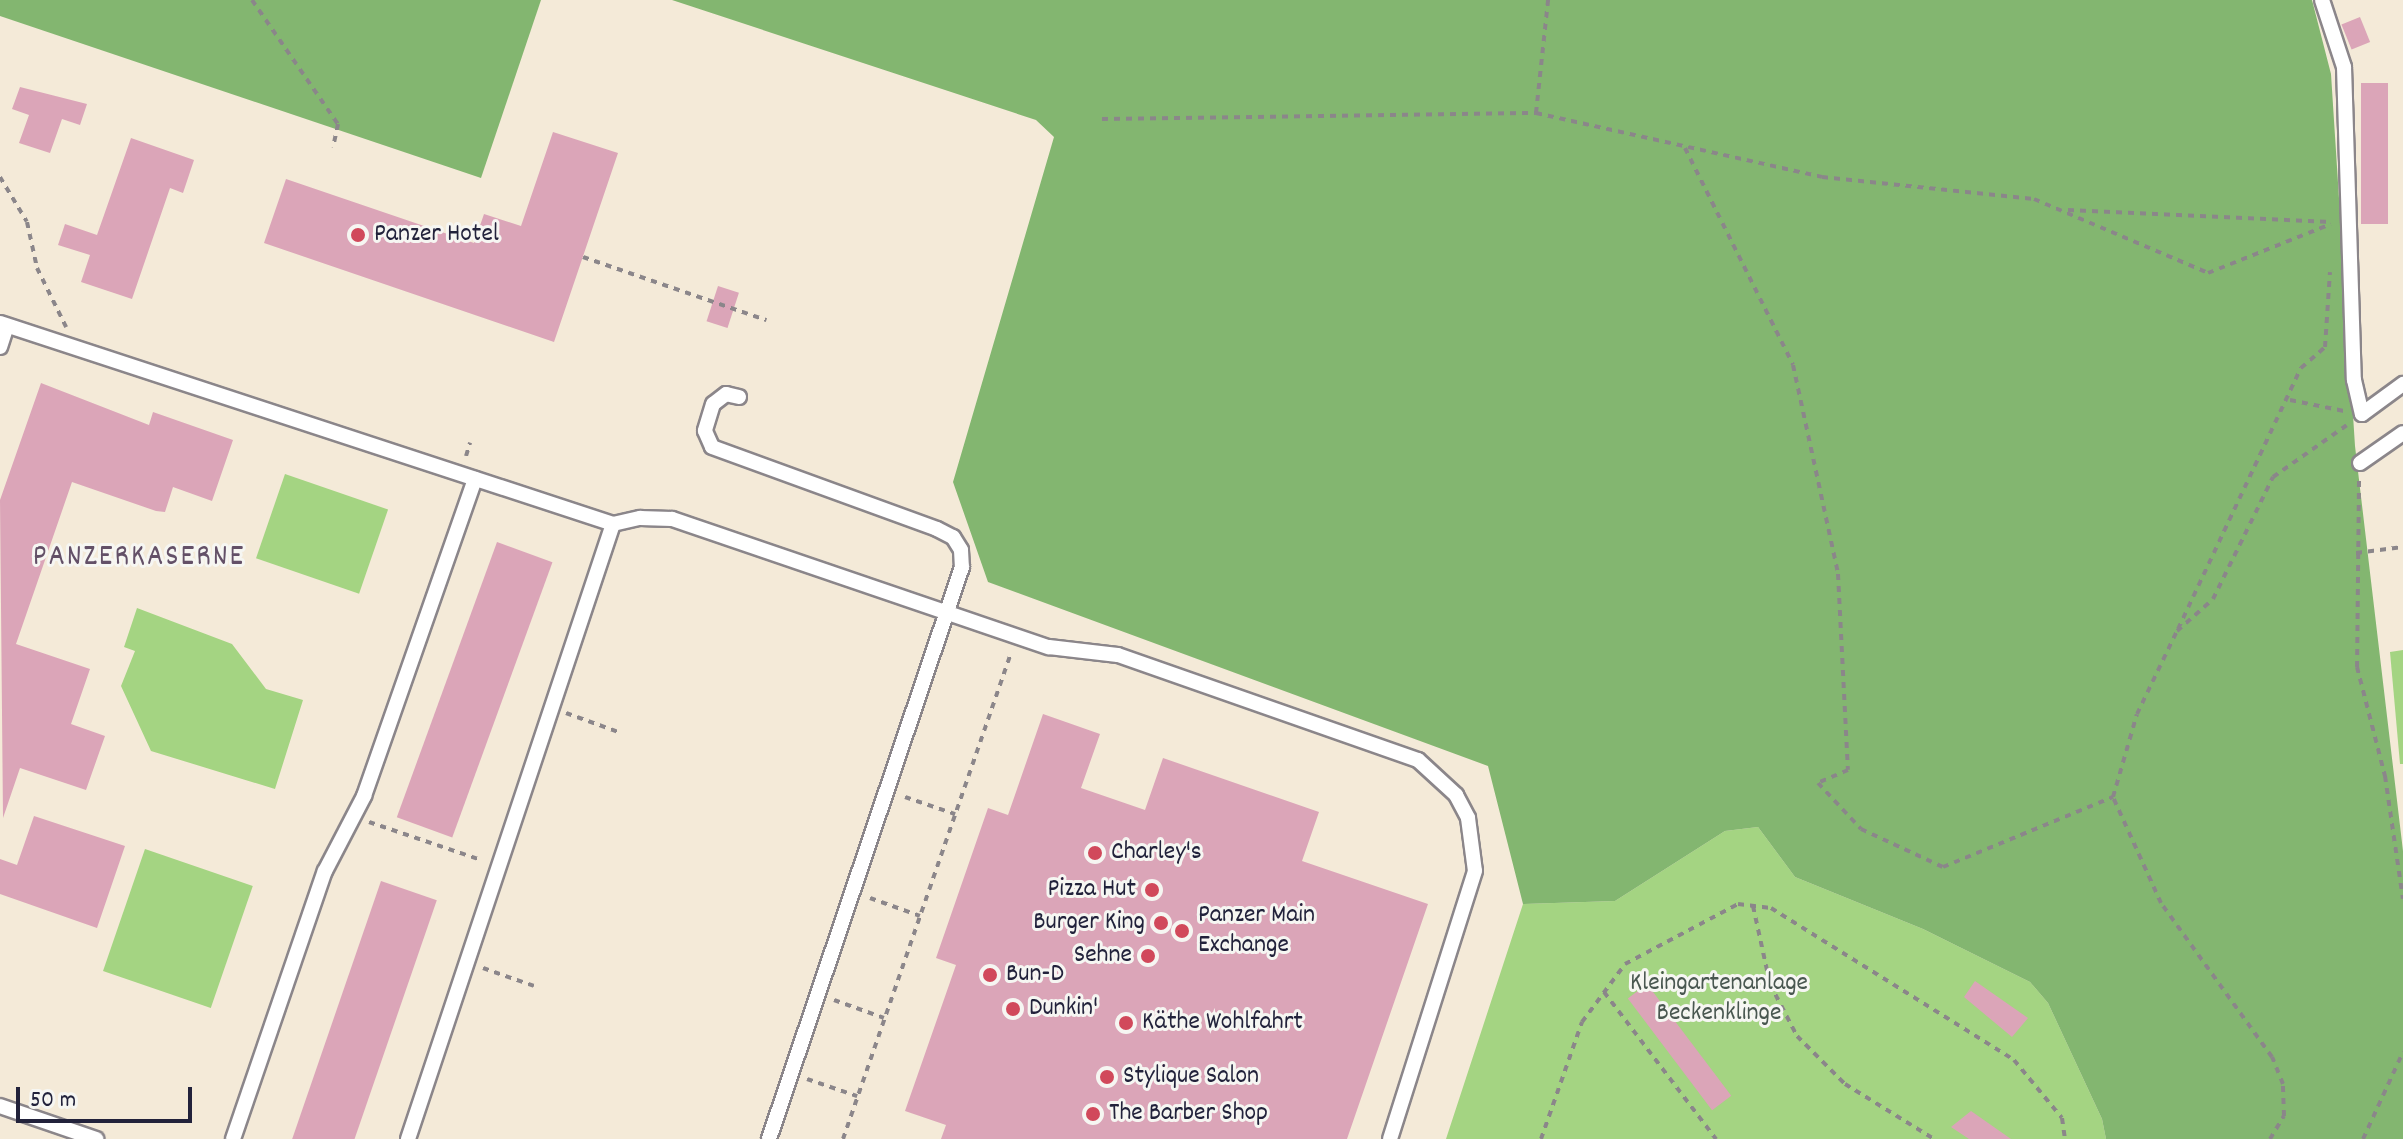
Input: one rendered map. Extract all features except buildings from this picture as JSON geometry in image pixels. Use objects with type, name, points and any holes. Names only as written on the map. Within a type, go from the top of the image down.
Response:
[{"type":"lane","points":[[2322,0],[2344,67],[2354,380],[2362,414],[2403,384]]},
{"type":"lane","points":[[0,347],[4,324],[613,524],[640,518],[672,519],[1049,647],[1118,655],[1418,760],[1456,795],[1475,845],[1475,871],[1390,1139]]},
{"type":"lane","points":[[739,397],[726,394],[713,404],[705,431],[712,447],[953,537],[961,550],[962,567],[769,1139]]},
{"type":"lane","points":[[2360,463],[2403,433]]},
{"type":"lane","points":[[233,1139],[325,871],[354,816],[475,479]]},
{"type":"lane","points":[[408,1139],[613,524]]},
{"type":"lane","points":[[0,1106],[96,1139]]},
{"type":"path","points":[[252,0],[338,124],[333,147]]},
{"type":"path","points":[[1536,113],[1548,0]]},
{"type":"path","points":[[1102,119],[1536,113],[1822,177],[2034,199],[2208,273],[2347,215]]},
{"type":"path","points":[[1685,148],[1793,365],[1838,574],[1848,770],[1818,783],[1861,829],[1943,867],[2113,797]]},
{"type":"path","points":[[0,177],[27,222],[45,289],[77,349]]},
{"type":"path","points":[[2063,210],[2333,223]]},
{"type":"path","points":[[2332,238],[2333,223]]},
{"type":"path","points":[[583,257],[766,320]]},
{"type":"path","points":[[2270,1139],[2284,1116],[2283,1084],[2272,1057],[2161,903],[2113,797],[2137,714],[2289,400],[2301,368],[2325,347],[2330,269]]},
{"type":"path","points":[[2289,400],[2362,414]]},
{"type":"path","points":[[2177,631],[2213,599],[2273,477],[2362,414]]},
{"type":"path","points":[[2360,463],[2356,553],[2357,667],[2385,776],[2403,899]]},
{"type":"path","points":[[2356,553],[2403,547]]},
{"type":"path","points":[[843,1139],[1017,636]]},
{"type":"path","points":[[552,708],[621,733]]},
{"type":"path","points":[[888,791],[955,814]]},
{"type":"path","points":[[354,816],[499,866]]},
{"type":"path","points":[[852,892],[920,916]]},
{"type":"path","points":[[1541,1139],[1582,1022],[1625,964],[1738,904],[1771,908],[1828,940],[2014,1060],[2062,1118],[2065,1139]]},
{"type":"path","points":[[1753,906],[1770,984],[1797,1036],[1845,1084],[1934,1139]]},
{"type":"path","points":[[467,962],[534,986]]},
{"type":"path","points":[[1604,992],[1716,1139]]},
{"type":"path","points":[[818,995],[884,1018]]},
{"type":"path","points":[[2363,1139],[2403,1052]]},
{"type":"path","points":[[792,1073],[857,1096]]},
{"type":"green space","points":[[0,0],[541,0],[481,178],[0,16]]},
{"type":"green space","points":[[672,0],[2312,0],[2331,74],[2355,446],[2403,851],[2403,1139],[2106,1139],[2102,1119],[2048,1003],[2030,982],[1923,929],[1795,877],[1758,827],[1725,831],[1615,901],[1523,904],[1488,766],[988,582],[953,482],[1054,137],[1036,120]]},
{"type":"green space","points":[[285,474],[388,509],[359,594],[256,558]]},
{"type":"green space","points":[[137,608],[232,644],[266,689],[303,700],[275,789],[151,751],[121,686],[135,651],[124,647]]},
{"type":"green space","points":[[2403,650],[2403,764],[2400,764],[2390,652]]},
{"type":"green space","name":"Kleingartenanlage Beckenklinge","points":[[1758,827],[1795,877],[1923,929],[2030,982],[2048,1003],[2102,1119],[2106,1139],[1446,1139],[1523,904],[1615,901],[1725,831]]},
{"type":"green space","points":[[145,849],[253,886],[211,1008],[103,971]]},
{"type":"place","name":"Panzer Hotel","points":[[358,235]]},
{"type":"place","name":"Charley's","points":[[1095,853]]},
{"type":"place","name":"Pizza Hut","points":[[1152,890]]},
{"type":"place","name":"Burger King","points":[[1161,923]]},
{"type":"place","name":"Panzer Main Exchange","points":[[1182,931]]},
{"type":"place","name":"Sehne","points":[[1148,956]]},
{"type":"place","name":"Bun-D","points":[[990,975]]},
{"type":"place","name":"Dunkin'","points":[[1013,1009]]},
{"type":"place","name":"Käthe Wohlfahrt","points":[[1126,1023]]},
{"type":"place","name":"Stylique Salon","points":[[1107,1077]]},
{"type":"place","name":"The Barber Shop","points":[[1093,1114]]},
{"type":"district","name":"PANZERKASERNE","points":[[139,559]]}]
